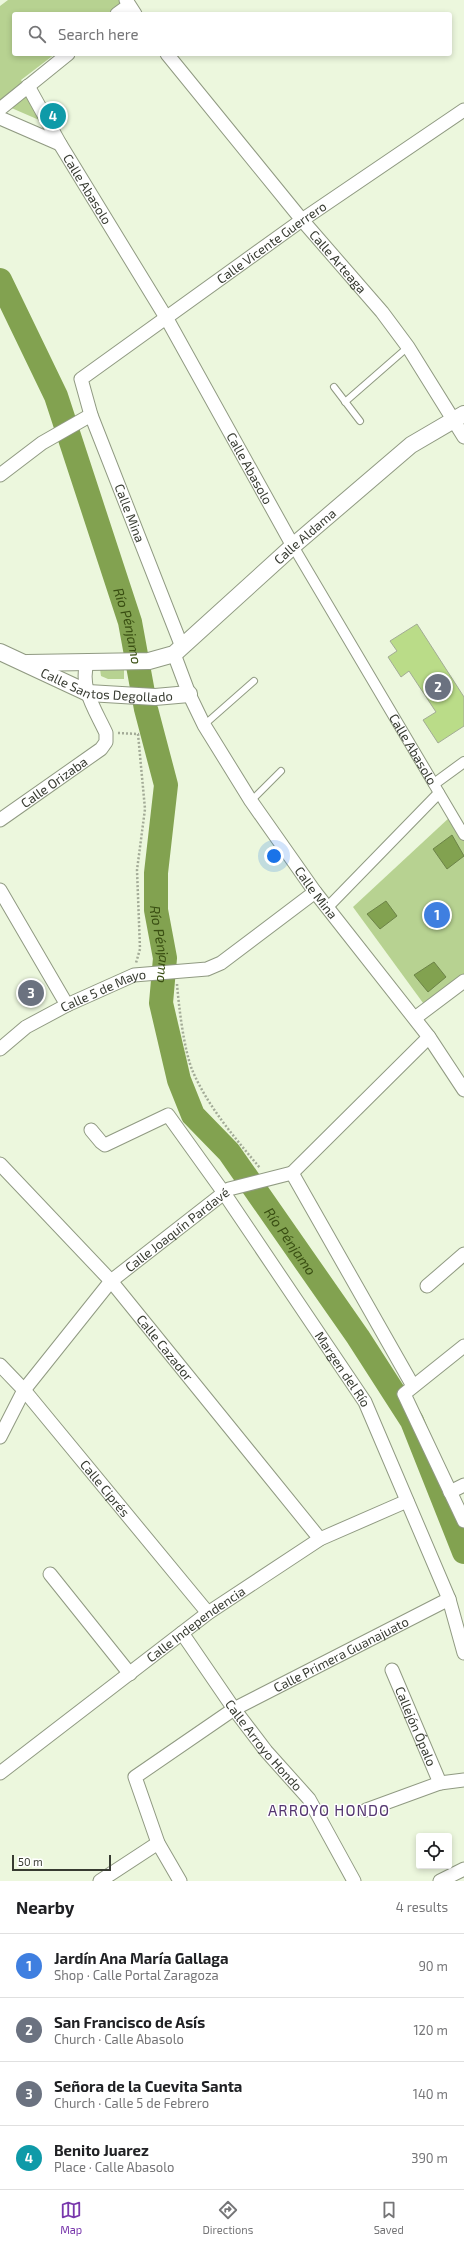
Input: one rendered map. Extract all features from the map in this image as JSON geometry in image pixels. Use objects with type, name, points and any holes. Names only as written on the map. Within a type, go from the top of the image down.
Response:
[{"type":"street","points":[[0,109],[66,56]]},
{"type":"street","name":"Calle Arteaga","points":[[169,56],[302,220],[382,312],[459,418],[464,436]]},
{"type":"street","name":"Calle Abasolo","points":[[28,86],[60,144],[167,319],[293,546],[464,835]]},
{"type":"street","name":"Calle Vicente Guerrero","points":[[81,378],[167,319],[302,220],[464,110]]},
{"type":"street","name":"Calle Abasolo","points":[[0,118],[60,144]]},
{"type":"street","name":"Calle Mina","points":[[81,378],[92,415],[178,651],[189,694],[204,725],[251,801],[315,892],[415,1018],[464,1090]]},
{"type":"street","points":[[0,475],[42,444],[92,415]]},
{"type":"street","name":"Calle Aldama","points":[[149,661],[178,651],[293,546],[411,445],[459,418]]},
{"type":"street","name":"Calle Santos Degollado","points":[[0,652],[27,663],[88,693],[155,697],[189,694]]},
{"type":"street","points":[[94,661],[84,672],[88,693],[106,737]]},
{"type":"street","name":"Calle Santos Degollado","points":[[27,663],[149,661]]},
{"type":"street","name":"Calle Orizaba","points":[[0,820],[100,749],[106,737]]},
{"type":"street","points":[[434,784],[464,762]]},
{"type":"street","points":[[327,908],[439,793]]},
{"type":"street","points":[[0,890],[67,1005]]},
{"type":"street","name":"Calle 5 de Mayo","points":[[0,1048],[26,1027],[67,1005],[134,975],[208,969],[221,963],[315,892]]},
{"type":"street","points":[[415,1018],[464,981]]},
{"type":"street","points":[[429,1037],[292,1173],[408,1390],[450,1492],[464,1521]]},
{"type":"street","name":"Margen del Río","points":[[91,1130],[101,1142],[106,1145],[168,1115],[227,1191],[365,1402],[449,1600],[464,1653]]},
{"type":"street","name":"Calle Cazador","points":[[0,1164],[111,1281],[320,1539]]},
{"type":"street","name":"Calle Joaquín Pardavé","points":[[0,1437],[24,1390],[111,1281],[227,1191],[258,1181],[292,1173]]},
{"type":"street","points":[[428,1286],[464,1254]]},
{"type":"street","points":[[408,1390],[464,1346]]},
{"type":"street","name":"Calle Ciprés","points":[[0,1365],[24,1390],[208,1613]]},
{"type":"street","points":[[450,1492],[464,1485]]},
{"type":"street","name":"Calle Independencia","points":[[0,1773],[208,1613],[320,1539],[407,1501]]},
{"type":"street","points":[[50,1574],[130,1674]]},
{"type":"street","name":"Calle Primera Guanajuato","points":[[158,1843],[135,1777],[234,1709],[449,1600]]},
{"type":"street","name":"Calle Arroyo Hondo","points":[[182,1633],[234,1709],[309,1800],[348,1879]]},
{"type":"street","name":"Callejón Ópalo","points":[[392,1670],[440,1783]]},
{"type":"street","points":[[366,1810],[440,1783],[464,1780]]},
{"type":"street","points":[[100,1881],[158,1843],[180,1881]]},
{"type":"street","points":[[440,1881],[464,1869]]},
{"type":"lane","points":[[345,402],[408,347]]},
{"type":"lane","points":[[334,387],[360,421]]},
{"type":"lane","points":[[204,725],[254,681]]},
{"type":"lane","points":[[251,801],[281,770]]},
{"type":"path","points":[[106,737],[138,734],[145,809],[137,870],[140,949],[134,975]]},
{"type":"path","points":[[190,970],[176,980],[183,1030],[192,1071],[217,1116],[262,1171],[258,1181]]},
{"type":"shaded area","points":[[8,0],[119,0],[122,3],[110,12],[12,12],[12,56],[52,56],[21,80],[46,123],[0,103],[0,6]]},
{"type":"shaded area","points":[[124,664],[124,679],[108,679],[101,676],[100,669]]},
{"type":"shaded area","points":[[450,817],[464,838],[464,977],[426,1007],[353,907]]},
{"type":"shaded area","points":[[452,835],[464,856],[447,869],[433,849]]},
{"type":"shaded area","points":[[386,901],[397,916],[380,929],[367,914]]},
{"type":"shaded area","points":[[434,962],[446,977],[428,992],[414,975]]},
{"type":"building","points":[[417,624],[464,697],[464,726],[438,743],[423,720],[436,712],[409,671],[401,677],[388,657],[397,651],[390,641]]},
{"type":"waterway","name":"Río Pénjamo","points":[[0,280],[56,396],[130,622],[146,709],[166,785],[156,873],[156,910],[165,958],[161,1003],[179,1080],[193,1115],[229,1152],[358,1337],[412,1421],[464,1552]]},
{"type":"place","name":"Benito Juarez","points":[[53,116]]},
{"type":"place","name":"San Francisco de Asís","points":[[438,687]]},
{"type":"place","name":"Jardín Ana María Gallaga","points":[[437,915]]},
{"type":"place","name":"Señora de la Cuevita Santa","points":[[31,993]]},
{"type":"district","name":"ARROYO HONDO","points":[[329,1810]]}]
